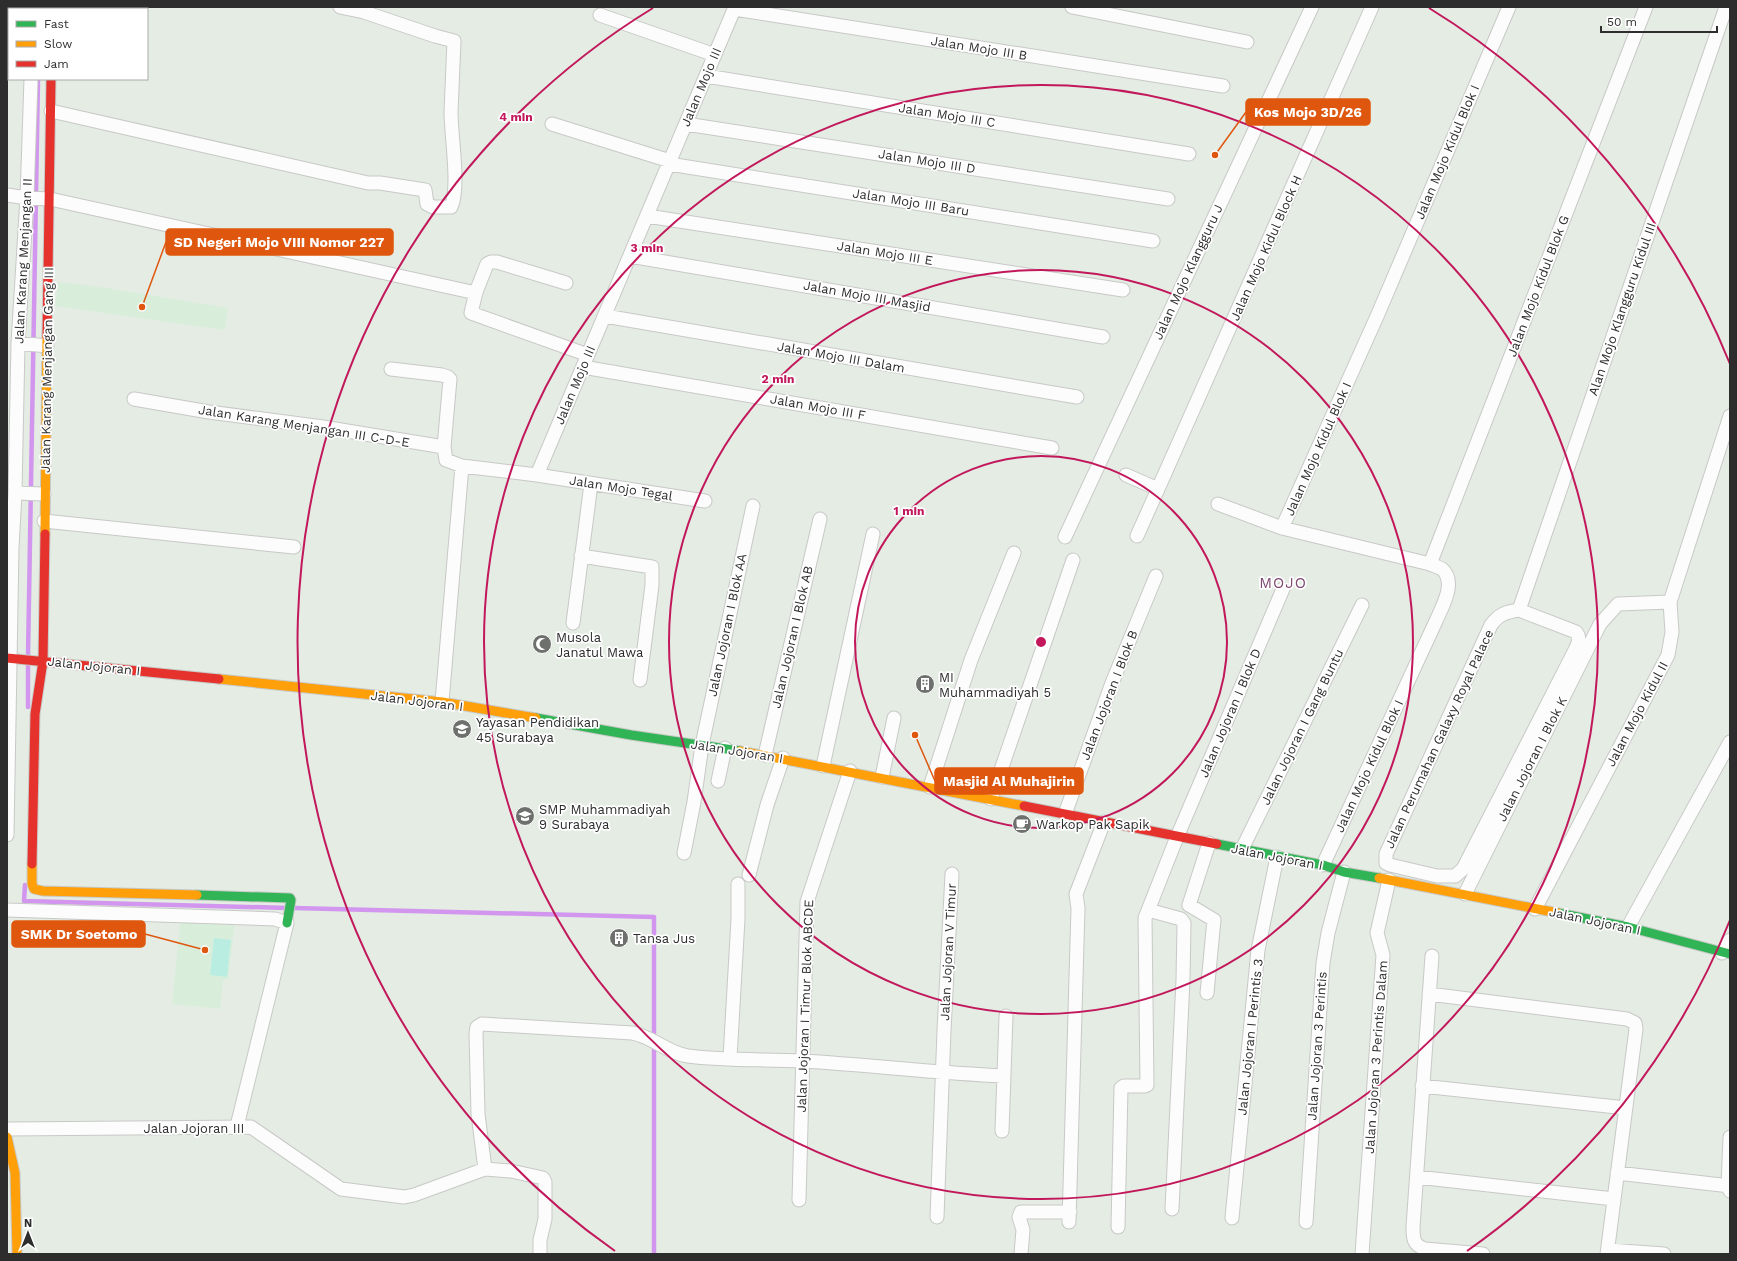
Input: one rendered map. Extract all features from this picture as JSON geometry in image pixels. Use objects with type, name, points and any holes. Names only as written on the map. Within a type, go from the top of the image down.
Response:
[{"type":"street","points":[[51,111],[368,183],[387,184],[425,190],[427,204],[433,207],[451,207],[454,201],[455,184],[451,113],[454,41],[364,12],[340,7]]},
{"type":"street","points":[[1072,7],[1247,42]]},
{"type":"street","name":"Jalan Mojo Klangguru J","points":[[1065,537],[1312,7]]},
{"type":"street","name":"Jalan Mojo Kidul Block H","points":[[1137,536],[1372,7]]},
{"type":"street","name":"Jalan Mojo Kidul Blok I","points":[[1323,865],[1446,596],[1448,582],[1447,577],[1442,570],[1430,564],[1282,528],[1378,314],[1508,7]]},
{"type":"street","name":"Jalan Mojo Kidul Blok G","points":[[1430,564],[1646,7]]},
{"type":"street","name":"Alan Mojo Klangguru Kidul III","points":[[1519,610],[1726,7]]},
{"type":"street","name":"Jalan Mojo III","points":[[538,476],[735,8]]},
{"type":"street","name":"Jalan Mojo III B","points":[[735,8],[1223,86]]},
{"type":"street","points":[[600,14],[715,55]]},
{"type":"street","name":"Jalan Mojo III C","points":[[706,76],[1189,154]]},
{"type":"street","name":"Jalan Karang Menjangan II","points":[[7,835],[12,548],[18,493],[20,343],[28,198],[31,80]]},
{"type":"street","name":"Jalan Karang Menjangan Gang III","points":[[38,892],[34,889],[32,884],[35,714],[41,661],[44,521],[45,345],[51,80]]},
{"type":"street","name":"Jalan Mojo III Baru","points":[[552,124],[669,163],[1153,240]]},
{"type":"street","name":"Jalan Mojo III D","points":[[686,124],[1168,199]]},
{"type":"street","points":[[7,195],[48,199],[476,293],[488,264],[493,261],[566,283]]},
{"type":"street","name":"Jalan Mojo III E","points":[[647,216],[1123,290]]},
{"type":"street","name":"Jalan Mojo III Masjid","points":[[630,256],[1103,337]]},
{"type":"street","name":"Jalan Mojo III F","points":[[476,293],[472,313],[586,361],[1052,448]]},
{"type":"street","name":"Jalan Mojo III Dalam","points":[[605,316],[1077,397]]},
{"type":"street","points":[[20,343],[45,345]]},
{"type":"street","points":[[391,369],[446,375],[450,379],[444,448],[446,460],[462,466],[538,476]]},
{"type":"street","name":"Jalan Karang Menjangan III C-D-E","points":[[134,399],[209,412],[323,427],[444,448]]},
{"type":"street","name":"Jalan Mojo Kidul II","points":[[1535,909],[1668,655],[1672,632],[1670,602],[1730,416]]},
{"type":"street","points":[[442,702],[462,466]]},
{"type":"street","points":[[1126,475],[1158,489]]},
{"type":"street","name":"Jalan Mojo Tegal","points":[[538,476],[705,501]]},
{"type":"street","points":[[573,623],[590,484]]},
{"type":"street","points":[[18,493],[43,494]]},
{"type":"street","points":[[1218,504],[1282,528]]},
{"type":"street","name":"Jalan Jojoran I Blok AA","points":[[684,854],[694,802],[702,745],[753,506]]},
{"type":"street","name":"Jalan Jojoran I Blok AB","points":[[765,755],[820,519]]},
{"type":"street","points":[[44,521],[294,547]]},
{"type":"street","points":[[823,766],[873,534]]},
{"type":"street","points":[[930,787],[971,660],[1014,553]]},
{"type":"street","points":[[581,556],[652,567],[652,585],[640,680]]},
{"type":"street","points":[[990,799],[1073,560]]},
{"type":"street","name":"Jalan Jojoran I Blok B","points":[[1065,814],[1112,683],[1156,576]]},
{"type":"street","name":"Jalan Jojoran I Blok D","points":[[1118,1227],[1120,1088],[1124,1086],[1145,1086],[1147,1084],[1145,922],[1148,910],[1177,836],[1283,590]]},
{"type":"street","name":"Jalan Jojoran I Blok K","points":[[1465,894],[1600,624],[1618,604],[1670,602]]},
{"type":"street","name":"Jalan Jojoran I Gang Buntu","points":[[1242,849],[1362,605]]},
{"type":"street","name":"Jalan Perumahan Galaxy Royal Palace","points":[[1519,610],[1576,632],[1578,636],[1578,643],[1463,869],[1455,876],[1437,876],[1386,863],[1385,857],[1389,847],[1491,625],[1497,617],[1504,613],[1519,610]]},
{"type":"street","name":"Jalan Jojoran I","points":[[10,658],[442,702],[630,735],[725,748],[783,758],[1323,865],[1344,872],[1465,894],[1628,927],[1726,954]]},
{"type":"street","points":[[882,778],[894,718]]},
{"type":"street","points":[[1628,927],[1730,742]]},
{"type":"street","points":[[718,780],[725,748]]},
{"type":"street","points":[[749,874],[767,805],[783,758]]},
{"type":"street","name":"Jalan Jojoran I Timur Blok ABCDE","points":[[799,1200],[807,902],[850,771]]},
{"type":"street","points":[[1021,1254],[1023,1230],[1019,1217],[1021,1212],[1069,1217],[1078,908],[1076,894],[1104,822]]},
{"type":"street","points":[[1207,993],[1214,920],[1189,905],[1209,843]]},
{"type":"street","name":"Jalan Jojoran I Perintis 3","points":[[1232,1218],[1258,950],[1277,857]]},
{"type":"street","name":"Jalan Jojoran 3 Perintis","points":[[1306,1222],[1323,963],[1328,933],[1344,872]]},
{"type":"street","name":"Jalan Jojoran V Timur","points":[[937,1217],[942,1073],[952,874]]},
{"type":"street","name":"Jalan Jojoran 3 Perintis Dalam","points":[[1362,1254],[1383,955],[1377,933],[1389,880]]},
{"type":"street","points":[[730,1058],[738,919],[738,884]]},
{"type":"street","points":[[37,910],[38,892],[290,898],[291,900],[287,921],[237,1126]]},
{"type":"street","points":[[7,910],[275,919],[287,921]]},
{"type":"street","points":[[1148,910],[1181,919],[1184,923],[1183,980],[1172,1209]]},
{"type":"street","points":[[1726,954],[1730,940]]},
{"type":"street","points":[[1432,956],[1422,1086],[1413,1237],[1416,1244],[1425,1249],[1483,1254]]},
{"type":"street","points":[[1429,994],[1631,1020],[1636,1025],[1608,1252],[1664,1254]]},
{"type":"street","points":[[1002,1131],[1006,1016]]},
{"type":"street","points":[[485,1169],[478,1107],[476,1029],[479,1025],[632,1033],[673,1051],[692,1056],[803,1061],[942,1073],[1003,1076]]},
{"type":"street","points":[[1422,1086],[1626,1108]]},
{"type":"street","name":"Jalan Jojoran III","points":[[7,1129],[237,1126],[253,1128],[338,1187],[346,1190],[409,1196],[485,1169],[511,1171],[545,1180],[545,1211],[544,1224],[540,1240],[540,1254]]},
{"type":"street","points":[[7,1137],[15,1173],[17,1254]]},
{"type":"street","points":[[1617,1173],[1729,1188],[1730,1137]]},
{"type":"street","points":[[1417,1177],[1614,1199]]},
{"type":"shaded area","points":[[58,282],[94,286],[228,308],[225,330],[55,306]]},
{"type":"shaded area","points":[[181,916],[235,921],[228,980],[223,980],[220,1009],[172,1004]]},
{"type":"shaded area","points":[[214,938],[231,940],[227,977],[210,975]]},
{"type":"waterway","points":[[28,657],[38,80]]},
{"type":"waterway","points":[[28,665],[28,707]]},
{"type":"waterway","points":[[25,885],[24,901],[287,908]]},
{"type":"waterway","points":[[294,908],[654,917],[654,1254]]},
{"type":"traffic: fast","points":[[536,718],[631,735],[740,751]]},
{"type":"traffic: fast","points":[[1217,844],[1323,865],[1344,872],[1379,878]]},
{"type":"traffic: fast","points":[[197,895],[290,898],[291,900],[287,923]]},
{"type":"traffic: fast","points":[[1558,913],[1628,927],[1730,954]]},
{"type":"traffic: slow","points":[[45,534],[47,336]]},
{"type":"traffic: slow","points":[[219,679],[442,702],[536,718]]},
{"type":"traffic: slow","points":[[740,751],[1024,806]]},
{"type":"traffic: slow","points":[[32,864],[32,884],[34,889],[43,891],[197,895]]},
{"type":"traffic: slow","points":[[1379,878],[1558,913]]},
{"type":"traffic: slow","points":[[7,1137],[15,1173],[17,1254]]},
{"type":"traffic: jam","points":[[47,336],[51,80]]},
{"type":"traffic: jam","points":[[32,864],[35,714],[43,661],[45,534]]},
{"type":"traffic: jam","points":[[7,658],[219,679]]},
{"type":"traffic: jam","points":[[1024,806],[1217,844]]},
{"type":"place","name":"Kos Mojo 3D/26","points":[[1215,155]]},
{"type":"place","name":"SD Negeri Mojo VIII Nomor 227","points":[[142,307]]},
{"type":"place","name":"Musola Janatul Mawa","points":[[542,644]]},
{"type":"place","name":"MI Muhammadiyah 5","points":[[925,684]]},
{"type":"place","name":"Yayasan Pendidikan 45 Surabaya","points":[[462,729]]},
{"type":"place","name":"Masjid Al Muhajirin","points":[[915,735]]},
{"type":"place","name":"SMP Muhammadiyah 9 Surabaya","points":[[525,816]]},
{"type":"place","name":"Warkop Pak Sapik","points":[[1022,824]]},
{"type":"place","name":"Tansa Jus","points":[[619,938]]},
{"type":"place","name":"SMK Dr Soetomo","points":[[205,950]]},
{"type":"district","name":"MOJO","points":[[1283,583]]}]
